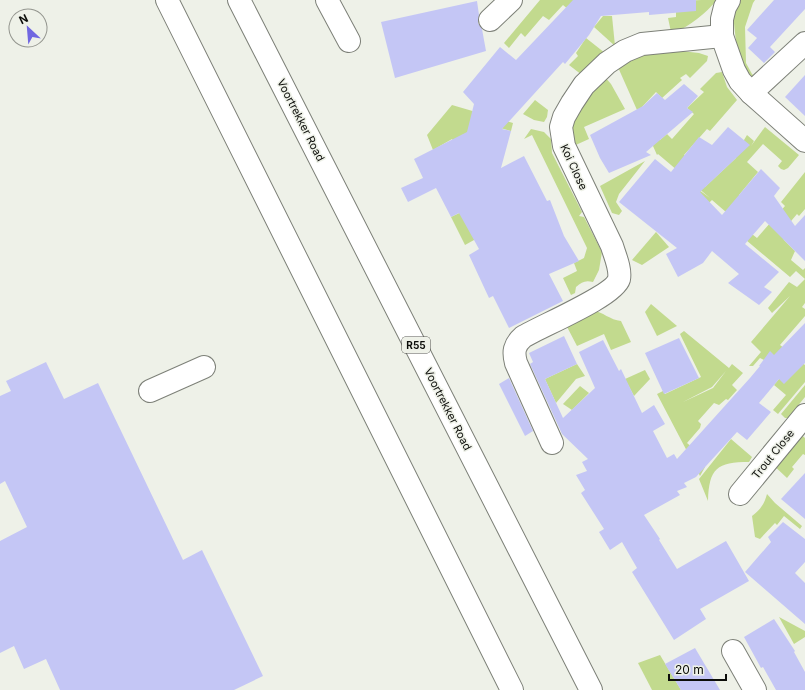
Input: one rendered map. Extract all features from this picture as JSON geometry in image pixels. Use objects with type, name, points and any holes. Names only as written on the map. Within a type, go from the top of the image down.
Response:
[{"type":"main road","points":[[167,0],[512,690]]},
{"type":"main road","name":"Voortrekker Road","points":[[239,0],[591,690]]},
{"type":"main road","points":[[327,0],[349,41]]},
{"type":"main road","points":[[490,20],[511,0]]},
{"type":"main road","points":[[729,0],[725,7],[722,19],[722,36],[734,70],[740,81],[751,94],[805,141]]},
{"type":"main road","name":"Koi Close","points":[[552,443],[516,363],[514,354],[515,347],[522,337],[601,297],[615,286],[618,280],[617,263],[612,246],[564,146],[561,127],[564,117],[584,85],[607,63],[625,51],[642,44],[722,36]]},
{"type":"main road","points":[[751,94],[805,42]]},
{"type":"main road","points":[[150,391],[204,367]]},
{"type":"main road","name":"Trout Close","points":[[740,494],[805,415]]},
{"type":"main road","points":[[733,651],[756,690]]},
{"type":"green space","points":[[540,0],[573,0],[582,8],[576,16],[563,5],[549,20],[543,16],[525,37],[521,33],[509,48],[504,43]]},
{"type":"green space","points":[[717,0],[708,10],[692,23],[674,33],[671,32],[668,18],[676,17],[676,7],[685,1]]},
{"type":"green space","points":[[741,0],[755,0],[745,27],[746,63],[755,77],[749,82],[739,70],[733,14]]},
{"type":"green space","points":[[603,16],[612,16],[615,46],[594,27]]},
{"type":"green space","points":[[586,38],[605,53],[582,75],[569,65],[578,56],[576,53]]},
{"type":"green space","points":[[681,51],[699,53],[708,56],[707,61],[690,78],[686,74],[680,78],[682,80],[662,98],[656,92],[642,107],[660,140],[667,134],[672,139],[694,114],[687,108],[704,92],[700,89],[716,73],[722,72],[727,87],[737,100],[710,131],[707,129],[684,155],[703,170],[705,187],[736,158],[731,155],[747,135],[754,141],[751,146],[765,127],[799,155],[788,168],[784,170],[778,166],[782,161],[763,144],[747,162],[758,172],[739,195],[741,225],[712,200],[693,218],[695,187],[710,198],[658,154],[657,155],[617,65],[635,56]]},
{"type":"green space","points":[[604,76],[611,84],[625,109],[584,127],[589,139],[569,148],[568,121]]},
{"type":"green space","points":[[535,100],[548,110],[547,117],[544,122],[534,120],[523,114]]},
{"type":"green space","points":[[452,105],[513,123],[511,131],[490,125],[464,145],[455,145],[452,139],[433,150],[427,135]]},
{"type":"green space","points":[[531,129],[544,132],[551,139],[552,153],[582,212],[579,216],[584,217],[602,252],[599,270],[593,282],[586,281],[582,283],[576,287],[575,293],[571,295],[563,278],[577,271],[574,263],[584,258],[587,248],[532,135],[524,139]]},
{"type":"green space","points":[[645,161],[619,194],[616,202],[622,211],[619,215],[612,213],[600,186]]},
{"type":"green space","points":[[805,172],[805,209],[799,216],[797,214],[781,233],[784,240],[795,251],[791,260],[803,270],[805,268],[805,279],[796,271],[790,277],[746,240],[743,227],[757,238],[785,206],[781,202]]},
{"type":"green space","points":[[507,190],[474,240],[465,245],[451,217]]},
{"type":"green space","points":[[656,232],[669,247],[642,265],[632,260]]},
{"type":"green space","points":[[805,279],[805,303],[802,307],[805,309],[805,316],[780,345],[805,365],[805,382],[778,414],[773,410],[786,395],[774,385],[779,379],[764,360],[760,358],[753,366],[749,366],[761,352],[751,342],[790,296],[772,313],[768,308],[789,282],[797,287]]},
{"type":"green space","points":[[651,304],[677,326],[657,336],[645,312]]},
{"type":"green space","points":[[592,310],[621,321],[631,342],[611,350],[604,334],[577,346],[565,323]]},
{"type":"green space","points":[[684,331],[729,368],[732,364],[743,373],[732,385],[737,390],[728,400],[726,399],[719,405],[714,403],[698,421],[701,424],[700,428],[687,443],[694,449],[690,456],[705,467],[700,476],[657,394],[663,391],[665,394],[701,377],[680,334]],"holes":[[[726,371],[713,388],[683,402],[712,387]]]},
{"type":"green space","points":[[577,364],[585,376],[576,379],[556,403],[545,379]]},
{"type":"green space","points":[[645,370],[650,379],[634,396],[625,379]]},
{"type":"green space","points":[[805,385],[805,397],[788,418],[785,418],[781,414]]},
{"type":"green space","points":[[580,386],[589,393],[572,410],[563,404]]},
{"type":"green space","points":[[798,432],[805,438],[805,455],[803,454],[792,467],[794,469],[787,478],[770,462]]},
{"type":"green space","points":[[731,439],[752,457],[749,462],[729,463],[717,469],[710,481],[708,501],[699,479]]},
{"type":"green space","points":[[767,494],[775,503],[802,526],[800,529],[784,516],[777,525],[775,523],[760,539],[755,537],[752,516],[761,507]]},
{"type":"green space","points":[[779,617],[805,631],[805,637],[794,644]]},
{"type":"green space","points":[[660,655],[681,690],[652,690],[638,663]]},
{"type":"building","points":[[573,0],[696,0],[696,11],[649,15],[649,12],[601,16],[589,35],[565,64],[563,62],[502,129],[511,131],[501,168],[524,156],[547,201],[550,200],[564,236],[579,261],[549,274],[563,301],[509,328],[493,296],[489,298],[469,255],[479,249],[459,213],[451,217],[436,188],[408,202],[401,188],[423,178],[414,159],[467,132],[474,104],[463,92],[500,47],[516,60]]},
{"type":"building","points":[[774,0],[805,0],[805,9],[770,47],[775,52],[764,63],[748,48],[757,38],[747,30]]},
{"type":"building","points":[[477,1],[479,15],[478,23],[482,29],[486,51],[395,78],[381,22]]},
{"type":"building","points":[[805,75],[805,116],[785,97]]},
{"type":"building","points":[[684,84],[698,96],[687,108],[693,112],[646,152],[651,155],[609,173],[600,158],[590,135],[643,106],[657,93],[665,100]]},
{"type":"building","points":[[728,127],[750,145],[700,192],[722,215],[761,169],[780,188],[774,196],[795,226],[805,215],[805,261],[765,221],[745,244],[779,272],[764,287],[772,292],[759,305],[728,283],[739,274],[712,251],[703,263],[678,277],[666,254],[677,248],[619,202],[655,159],[671,172],[699,137],[712,145]]},
{"type":"building","points":[[805,323],[805,363],[784,384],[779,379],[759,403],[771,412],[747,440],[737,432],[696,477],[684,483],[687,487],[677,491],[680,495],[644,515],[677,569],[726,541],[749,581],[700,609],[706,619],[674,640],[632,572],[637,568],[622,542],[610,550],[599,532],[604,529],[581,493],[585,490],[576,475],[587,471],[582,462],[588,459],[562,434],[530,364],[533,362],[529,353],[564,336],[577,364],[545,379],[563,418],[595,388],[579,352],[603,340],[619,371],[621,369],[642,413],[654,405],[665,424],[653,431],[667,458],[674,454],[677,459],[750,378],[770,351],[774,355]]},
{"type":"building","points":[[679,338],[699,378],[664,394],[645,353]]},
{"type":"building","points":[[46,362],[64,399],[98,383],[183,560],[202,550],[263,676],[234,690],[60,690],[46,659],[24,669],[14,646],[0,653],[0,541],[27,527],[5,481],[0,484],[0,396],[11,391],[6,381]]},
{"type":"building","points":[[509,378],[533,431],[525,436],[499,384]]},
{"type":"building","points":[[805,473],[805,519],[781,499]]},
{"type":"building","points":[[783,522],[805,539],[805,562],[795,573],[805,583],[805,624],[745,572],[771,542],[768,537]]},
{"type":"building","points":[[774,619],[795,651],[794,652],[805,672],[805,690],[776,690],[763,667],[761,668],[744,637]]},
{"type":"building","points":[[695,648],[720,690],[681,690],[665,664]]}]
